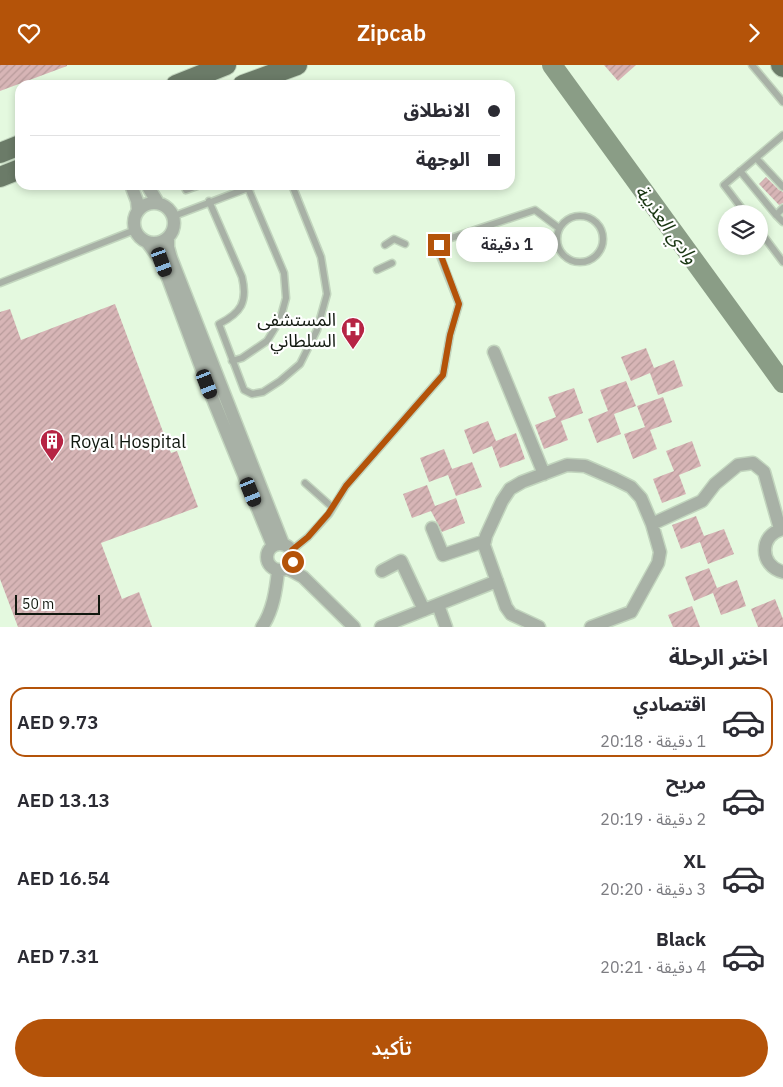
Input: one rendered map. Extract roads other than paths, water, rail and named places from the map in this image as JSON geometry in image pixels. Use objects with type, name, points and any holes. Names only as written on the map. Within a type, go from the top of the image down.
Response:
[{"type":"main road","points":[[188,80],[226,65]]},
{"type":"main road","points":[[256,80],[297,65]]},
{"type":"main road","points":[[0,153],[15,147]]},
{"type":"main road","points":[[0,177],[15,171]]},
{"type":"street","points":[[133,190],[138,211]]},
{"type":"street","points":[[150,190],[158,203],[170,210],[174,216],[174,228],[168,238],[171,257],[283,547]]},
{"type":"street","points":[[158,203],[147,204],[138,211],[135,217],[135,230],[142,239],[147,241],[158,243],[168,238]]},
{"type":"street","points":[[147,241],[162,262],[214,401],[283,547],[293,554],[293,562],[283,570],[266,622],[262,627]]},
{"type":"street","points":[[494,351],[544,474]]},
{"type":"street","points":[[652,524],[702,501],[715,484],[738,465],[752,463],[764,472],[782,529],[769,537],[764,549],[768,562],[772,567],[783,571]]},
{"type":"street","points":[[537,627],[511,614],[506,607],[484,545],[486,536],[502,501],[510,489],[567,465],[585,466],[631,487],[641,498],[652,524],[660,552],[658,563],[631,612],[596,626]]},
{"type":"street","points":[[432,528],[443,555],[485,541]]},
{"type":"street","points":[[283,547],[268,553],[268,561],[272,568],[302,577],[354,627]]},
{"type":"street","points":[[382,571],[401,561],[424,610]]},
{"type":"street","points":[[380,627],[497,581]]},
{"type":"street","points":[[438,605],[446,627]]},
{"type":"lane","points":[[752,65],[783,102]]},
{"type":"lane","points":[[739,205],[724,185],[783,136]]},
{"type":"lane","points":[[0,146],[15,142]]},
{"type":"lane","points":[[756,158],[783,187]]},
{"type":"lane","points":[[740,171],[783,222]]},
{"type":"lane","points":[[174,216],[238,190]]},
{"type":"lane","points":[[232,361],[242,359],[267,341],[280,320],[286,298],[284,273],[244,190]]},
{"type":"lane","points":[[209,201],[242,277],[245,289],[240,309],[231,318],[219,324],[244,390],[252,394],[263,392],[300,364],[317,330],[327,294],[322,257],[294,190]]},
{"type":"lane","points":[[776,215],[783,208]]},
{"type":"lane","points":[[283,547],[308,537],[328,514],[359,471],[443,375],[450,335],[459,304],[440,253],[439,245],[445,240],[536,210],[559,228]]},
{"type":"lane","points":[[578,215],[594,220],[599,225],[602,233],[601,249],[591,260],[576,262],[569,260],[558,250],[556,235],[559,228],[570,217],[578,215]]},
{"type":"lane","points":[[0,283],[135,230]]},
{"type":"lane","points":[[385,245],[394,239],[406,243]]},
{"type":"lane","points":[[768,242],[783,261]]},
{"type":"lane","points":[[376,270],[392,263]]},
{"type":"lane","points":[[305,483],[332,507]]},
{"type":"waterway","name":"وادي العذيبة","points":[[552,65],[783,383]]},
{"type":"place","name":"المستشفى السلطاني","points":[[353,350]]},
{"type":"place","name":"Royal Hospital","points":[[52,462]]}]
